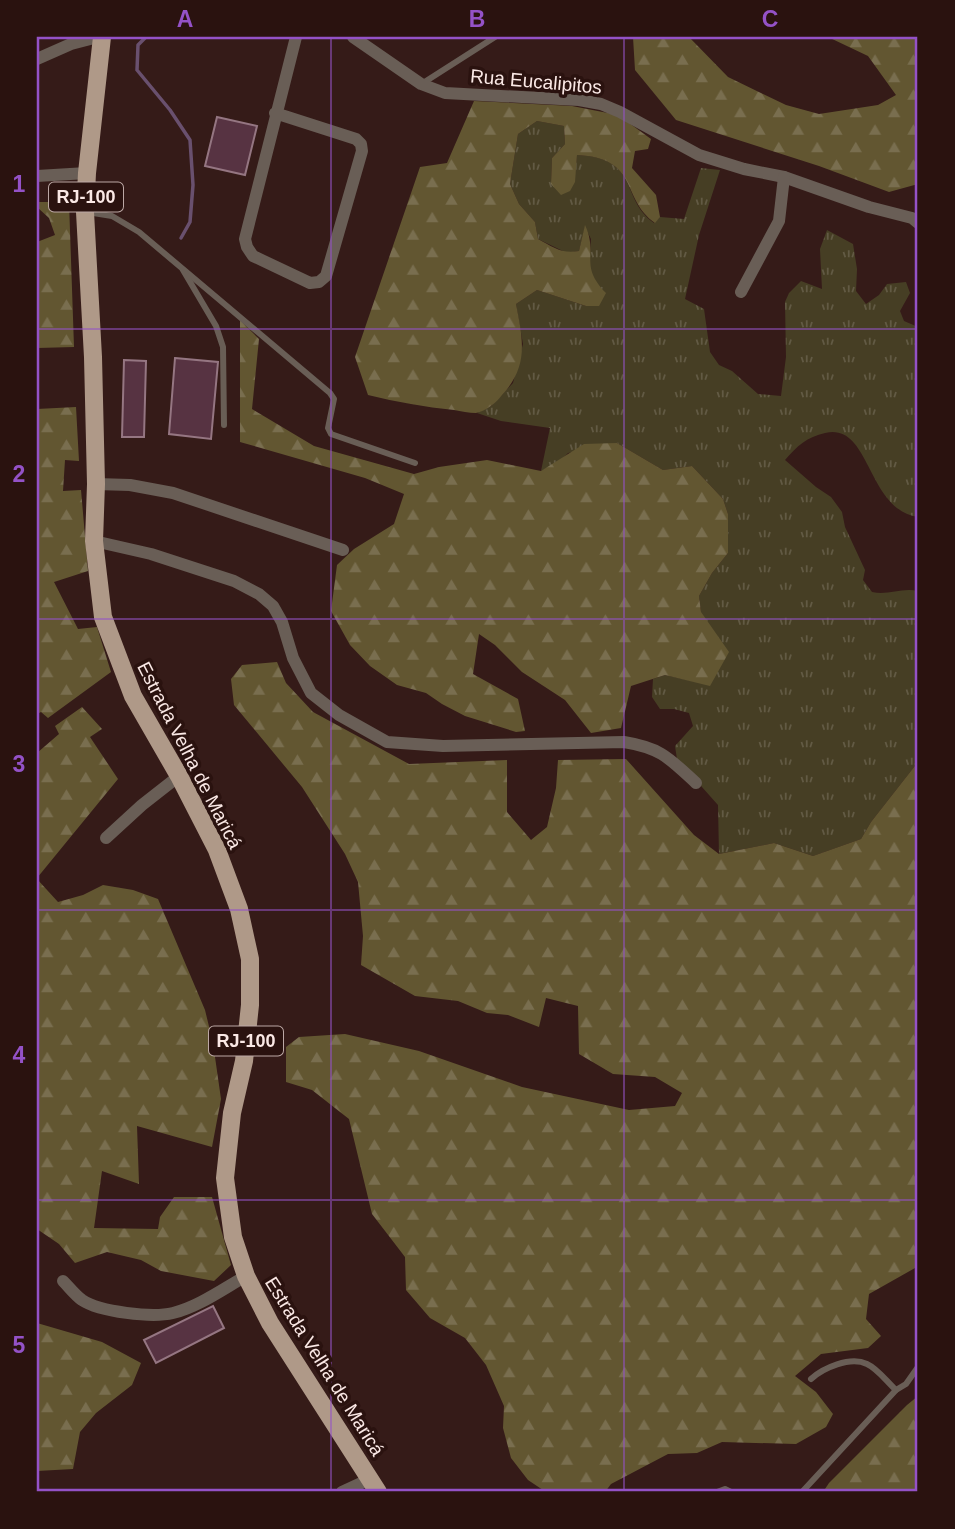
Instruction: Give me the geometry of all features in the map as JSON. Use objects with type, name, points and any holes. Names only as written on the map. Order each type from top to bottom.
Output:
[{"type":"main road","name":"Estrada Velha de Maricá","points":[[100,37],[85,212],[93,357],[96,484],[94,541],[103,617],[133,696],[217,850],[239,909],[250,959],[250,1005],[244,1061],[232,1113],[225,1178],[233,1237],[246,1276],[270,1322],[374,1486]]},
{"type":"street","points":[[38,56],[100,37]]},
{"type":"street","points":[[275,113],[356,139],[361,144],[362,151],[326,276],[319,282],[310,283],[253,256],[245,239],[275,113],[296,37]]},
{"type":"street","name":"Rua Eucalipitos","points":[[353,37],[421,84],[444,93],[579,100],[601,104],[699,155],[744,169],[785,177],[869,207],[912,218],[918,223]]},
{"type":"street","points":[[37,176],[87,173]]},
{"type":"street","points":[[741,292],[779,221],[785,177]]},
{"type":"street","points":[[96,484],[130,485],[173,493],[343,550]]},
{"type":"street","points":[[94,541],[151,554],[234,582],[258,594],[273,606],[282,622],[293,658],[311,693],[339,715],[387,742],[443,746],[624,742],[647,746],[668,757],[696,783]]},
{"type":"street","points":[[106,838],[142,804],[179,776]]},
{"type":"street","points":[[63,1280],[82,1300],[94,1306],[152,1314],[173,1313],[246,1276]]},
{"type":"street","points":[[342,1492],[374,1486]]},
{"type":"lane","points":[[421,84],[495,37]]},
{"type":"lane","points":[[85,212],[112,216],[139,232],[330,393],[334,399],[328,428],[331,434],[415,463]]},
{"type":"lane","points":[[180,265],[216,326],[223,347],[223,425]]},
{"type":"lane","points":[[811,1379],[825,1368],[863,1362],[896,1390]]},
{"type":"lane","points":[[802,1492],[896,1390],[906,1384],[918,1367]]},
{"type":"lane","points":[[717,1492],[725,1489],[730,1492]]},
{"type":"green space","points":[[633,37],[689,37],[728,77],[786,105],[819,114],[878,105],[896,95],[868,56],[828,37],[918,37],[918,184],[889,192],[819,166],[676,120],[635,70]]},
{"type":"green space","points":[[474,101],[572,106],[618,115],[651,139],[648,149],[635,151],[632,168],[656,195],[660,217],[655,223],[644,213],[620,171],[611,163],[597,158],[577,155],[575,182],[570,191],[561,195],[551,184],[552,158],[565,144],[564,126],[537,121],[518,134],[510,184],[519,204],[535,222],[538,239],[548,245],[562,251],[579,251],[585,225],[589,235],[593,274],[606,293],[599,306],[586,306],[537,290],[516,304],[522,341],[517,374],[500,398],[480,412],[422,406],[368,395],[355,357],[420,167],[447,163]]},
{"type":"green space","points":[[537,121],[564,126],[565,144],[552,158],[551,184],[574,182],[577,155],[611,163],[620,171],[643,213],[654,223],[660,217],[684,219],[701,168],[720,170],[699,235],[685,299],[704,309],[710,352],[719,365],[732,371],[758,394],[781,396],[786,357],[785,302],[789,293],[801,281],[822,289],[820,249],[827,230],[853,244],[857,269],[856,291],[866,304],[879,295],[887,284],[906,282],[910,293],[900,311],[904,321],[918,327],[918,517],[901,511],[888,499],[852,440],[840,433],[825,433],[813,437],[798,446],[785,460],[831,497],[842,512],[845,527],[865,570],[863,580],[872,592],[918,591],[918,762],[861,839],[813,856],[774,843],[719,854],[718,805],[677,759],[675,746],[693,726],[689,713],[660,709],[652,697],[653,679],[665,675],[710,685],[699,596],[728,553],[728,514],[723,499],[692,466],[663,470],[617,443],[568,453],[558,463],[541,471],[550,428],[501,421],[477,413],[491,406],[513,383],[523,344],[516,304],[537,290],[586,306],[595,282],[589,268],[591,239],[585,227],[579,251],[567,253],[538,239],[535,222],[519,204],[510,184],[518,134]]},
{"type":"green space","points":[[37,202],[69,202],[74,347],[37,348],[37,242],[55,235],[49,218],[37,207]]},
{"type":"green space","points":[[240,320],[259,339],[252,409],[314,446],[414,474],[439,467],[487,460],[541,471],[584,444],[617,443],[663,470],[692,466],[723,499],[728,514],[728,553],[699,596],[701,612],[729,652],[710,686],[665,675],[631,686],[621,728],[591,733],[565,700],[522,672],[495,645],[479,634],[473,674],[518,699],[525,731],[516,732],[465,716],[426,693],[397,685],[370,666],[350,645],[331,611],[337,565],[354,549],[394,524],[404,494],[365,478],[240,442]]},
{"type":"green space","points":[[76,407],[79,461],[65,460],[63,491],[81,490],[88,571],[54,582],[78,629],[97,627],[111,672],[48,718],[41,712],[37,714],[37,409]]},
{"type":"green space","points":[[277,662],[286,683],[313,712],[409,764],[507,760],[507,812],[531,840],[547,827],[556,788],[558,760],[626,759],[694,835],[719,854],[774,843],[813,856],[861,839],[918,762],[918,1271],[915,1268],[869,1294],[866,1319],[881,1336],[868,1348],[821,1354],[795,1376],[816,1392],[833,1414],[826,1427],[796,1444],[722,1442],[697,1453],[668,1454],[611,1484],[605,1492],[546,1492],[528,1480],[511,1458],[503,1428],[504,1406],[486,1365],[465,1338],[430,1318],[406,1290],[405,1257],[372,1214],[349,1119],[312,1090],[286,1082],[286,1047],[299,1037],[345,1034],[419,1051],[522,1087],[629,1110],[675,1106],[682,1093],[655,1077],[613,1074],[579,1054],[578,1006],[546,998],[539,1027],[508,1015],[487,1013],[458,1001],[415,996],[361,965],[363,936],[358,882],[345,854],[302,787],[234,705],[231,679],[242,665]]},
{"type":"green space","points":[[82,707],[102,729],[90,737],[118,779],[37,878],[37,753],[59,734],[55,726]]},
{"type":"green space","points":[[37,879],[58,902],[83,895],[103,885],[133,890],[158,899],[205,1010],[213,1043],[221,1099],[212,1147],[137,1126],[139,1184],[102,1171],[94,1228],[158,1229],[160,1217],[174,1197],[212,1197],[231,1265],[214,1281],[161,1271],[141,1260],[107,1252],[75,1263],[59,1244],[37,1229]]},
{"type":"green space","points":[[37,1323],[102,1342],[141,1363],[132,1385],[96,1413],[80,1432],[73,1469],[37,1471]]},
{"type":"green space","points":[[918,1396],[918,1492],[823,1492],[829,1483]]},
{"type":"building","points":[[217,117],[257,126],[245,175],[205,166]]},
{"type":"building","points":[[175,358],[218,362],[211,439],[169,434]]},
{"type":"building","points":[[124,360],[146,361],[144,437],[122,437]]},
{"type":"building","points":[[213,1306],[224,1328],[156,1363],[144,1340]]},
{"type":"waterway","points":[[146,37],[138,45],[137,70],[170,110],[190,140],[193,185],[190,222],[181,238]]}]
